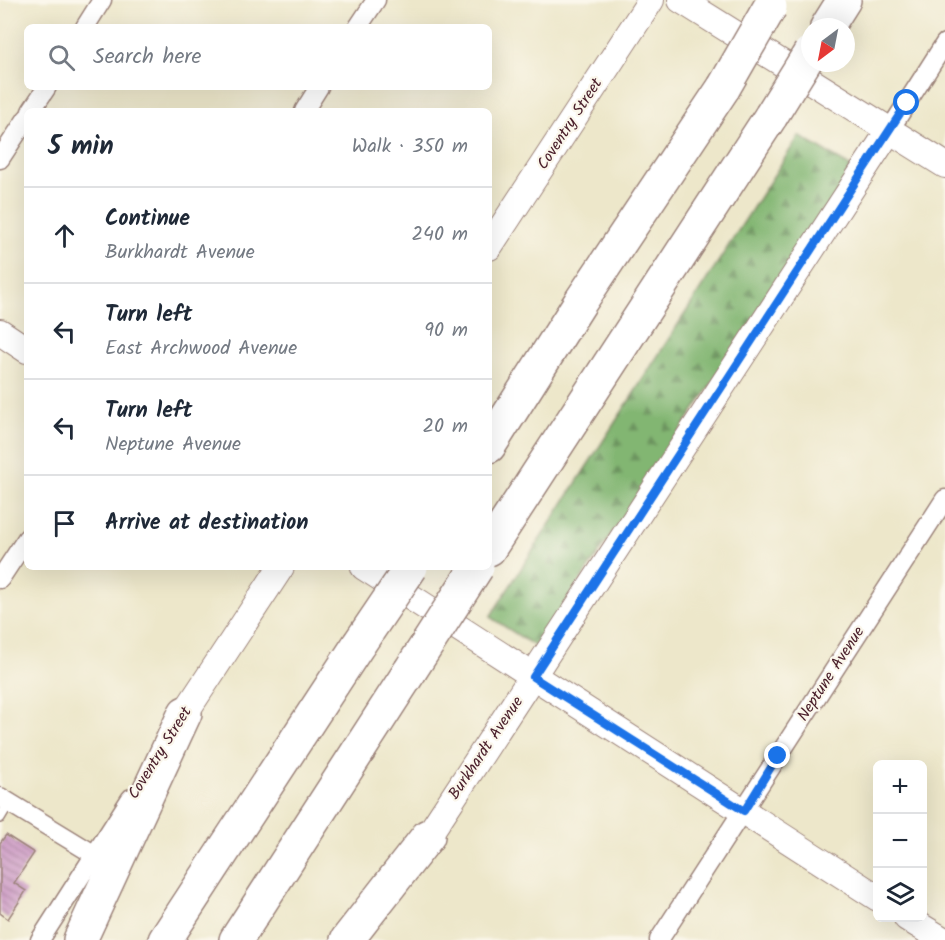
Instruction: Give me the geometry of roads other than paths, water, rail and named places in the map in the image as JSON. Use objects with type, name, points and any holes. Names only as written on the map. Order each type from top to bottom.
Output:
[{"type":"highway","points":[[833,18],[844,0]]},
{"type":"highway","points":[[492,441],[581,301],[724,87],[771,3]]},
{"type":"highway","points":[[492,544],[801,68]]},
{"type":"highway","points":[[165,940],[409,570]]},
{"type":"highway","points":[[236,940],[475,570]]},
{"type":"highway","points":[[80,940],[185,712]]},
{"type":"highway","points":[[347,940],[428,836]]},
{"type":"street","points":[[87,24],[102,0]]},
{"type":"street","points":[[360,24],[376,0]]},
{"type":"street","name":"Coventry Street","points":[[492,243],[651,0]]},
{"type":"street","points":[[681,0],[945,165]]},
{"type":"street","name":"Burkhardt Avenue","points":[[362,940],[945,43]]},
{"type":"street","points":[[34,108],[45,90]]},
{"type":"street","points":[[306,108],[317,90]]},
{"type":"street","points":[[0,159],[24,123]]},
{"type":"street","points":[[0,332],[24,348]]},
{"type":"street","name":"Neptune Avenue","points":[[659,940],[945,499]]},
{"type":"street","points":[[0,579],[24,543]]},
{"type":"street","name":"Coventry Street","points":[[40,940],[185,712],[279,570]]},
{"type":"street","points":[[369,570],[873,895]]},
{"type":"street","points":[[3,806],[95,855]]},
{"type":"street","points":[[914,922],[943,940]]}]
